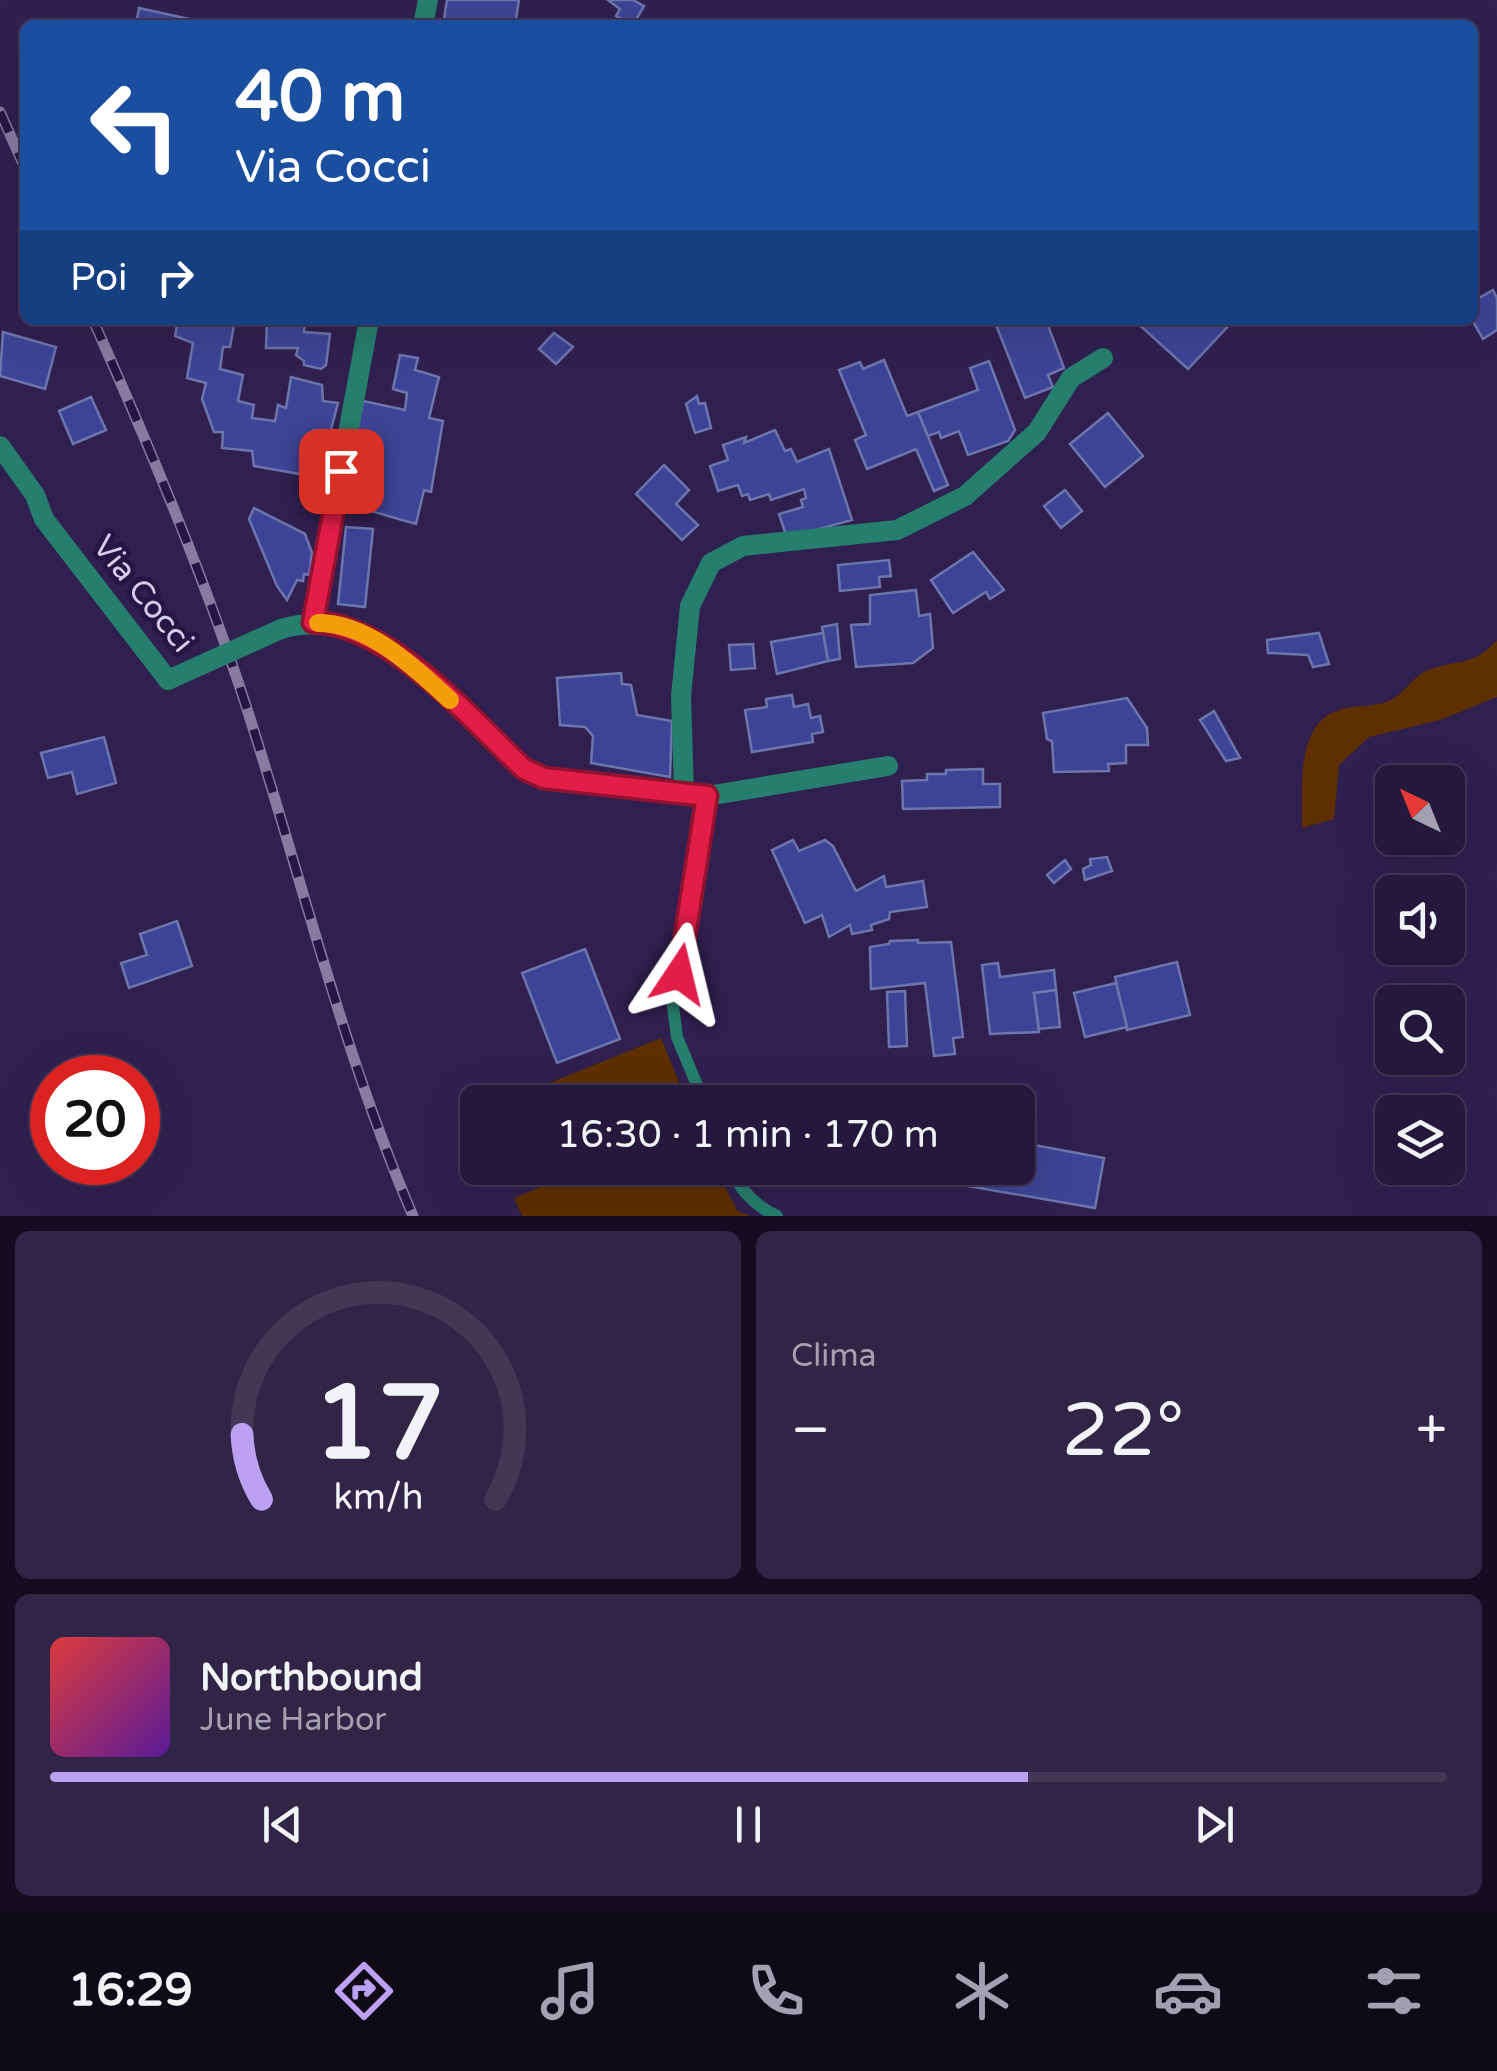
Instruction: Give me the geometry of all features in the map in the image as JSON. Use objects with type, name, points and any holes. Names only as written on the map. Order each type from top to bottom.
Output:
[{"type":"street","points":[[313,622],[368,325]]},
{"type":"street","points":[[684,793],[681,696],[690,606],[711,564],[744,546],[896,530],[964,496],[1037,432],[1071,378],[1103,358]]},
{"type":"street","name":"Via Cocci","points":[[0,446],[35,495],[44,519],[168,680],[281,629],[313,622],[350,628],[388,649],[428,680],[524,769],[544,778],[707,796],[888,766]]},
{"type":"lane","points":[[697,1085],[677,1037],[673,1006],[707,796]]},
{"type":"lane","points":[[738,1185],[763,1210],[777,1216]]},
{"type":"shaded area","points":[[1497,640],[1497,697],[1440,720],[1369,737],[1339,765],[1334,819],[1302,828],[1304,760],[1314,729],[1325,718],[1345,708],[1387,702],[1423,673],[1472,659]]},
{"type":"shaded area","points":[[661,1038],[680,1085],[544,1085]]},
{"type":"shaded area","points":[[546,1185],[723,1185],[738,1211],[750,1216],[522,1216],[514,1198]]},
{"type":"building","points":[[447,0],[519,0],[516,20],[444,20]]},
{"type":"building","points":[[608,0],[633,0],[644,6],[636,20],[616,16],[620,9]]},
{"type":"building","points":[[139,8],[194,20],[137,20]]},
{"type":"building","points":[[1493,290],[1497,298],[1497,330],[1483,339],[1475,325],[1478,325],[1478,299]]},
{"type":"building","points":[[177,325],[234,325],[230,347],[223,347],[220,369],[243,375],[238,401],[254,405],[252,418],[275,421],[278,405],[286,408],[291,377],[322,385],[323,401],[338,403],[330,433],[314,430],[311,476],[254,466],[252,451],[222,448],[223,432],[214,432],[202,399],[206,383],[187,378],[193,343],[175,336]]},
{"type":"building","points":[[267,325],[305,325],[304,332],[330,334],[326,365],[321,369],[304,365],[296,355],[298,348],[266,348]]},
{"type":"building","points":[[996,325],[1048,325],[1064,368],[1048,375],[1053,387],[1025,398]]},
{"type":"building","points":[[1140,325],[1229,325],[1188,369]]},
{"type":"building","points":[[3,332],[56,347],[45,389],[0,376]]},
{"type":"building","points":[[554,333],[573,347],[556,364],[539,349]]},
{"type":"building","points":[[400,355],[418,358],[415,370],[439,377],[429,418],[443,421],[431,492],[424,490],[416,524],[360,508],[366,484],[348,478],[363,401],[405,410],[407,393],[393,389]]},
{"type":"building","points":[[884,360],[907,416],[918,412],[948,485],[934,491],[916,449],[867,469],[855,440],[866,435],[839,370],[860,362],[863,369]]},
{"type":"building","points":[[989,361],[1015,430],[1008,441],[968,455],[959,431],[941,438],[939,432],[928,436],[918,412],[978,390],[970,368]]},
{"type":"building","points":[[697,396],[699,404],[705,403],[711,428],[695,433],[686,404]]},
{"type":"building","points":[[91,397],[106,430],[73,444],[59,411]]},
{"type":"building","points":[[1108,413],[1143,456],[1105,487],[1070,444]]},
{"type":"building","points":[[775,430],[785,451],[791,449],[797,462],[829,449],[852,520],[787,538],[779,514],[803,507],[804,489],[771,500],[769,494],[750,500],[748,494],[742,496],[738,485],[718,491],[710,466],[728,460],[723,445],[746,437],[744,443]]},
{"type":"building","points":[[664,465],[689,490],[676,504],[698,525],[682,540],[636,494]]},
{"type":"building","points":[[1065,490],[1082,511],[1061,528],[1044,506]]},
{"type":"building","points":[[254,508],[305,534],[312,553],[309,575],[304,574],[303,581],[297,580],[287,600],[277,586],[249,519]]},
{"type":"building","points":[[346,527],[373,529],[365,607],[338,604]]},
{"type":"building","points":[[973,552],[1004,590],[990,599],[986,592],[953,613],[931,580]]},
{"type":"building","points":[[889,560],[891,576],[879,577],[880,587],[840,591],[838,565]]},
{"type":"building","points":[[916,590],[919,616],[930,614],[933,648],[913,663],[856,667],[851,625],[870,624],[870,595]]},
{"type":"building","points":[[837,624],[840,659],[828,661],[822,627]]},
{"type":"building","points":[[823,633],[828,661],[777,674],[771,642]]},
{"type":"building","points":[[1319,633],[1329,664],[1313,667],[1308,655],[1268,653],[1267,640]]},
{"type":"building","points":[[753,644],[755,668],[731,670],[729,645]]},
{"type":"building","points":[[621,673],[622,684],[631,685],[637,715],[672,721],[670,777],[591,763],[593,736],[585,727],[560,725],[557,678]]},
{"type":"building","points":[[792,695],[794,707],[808,704],[811,718],[820,716],[823,732],[812,734],[813,742],[752,752],[745,710],[767,707],[766,699]]},
{"type":"building","points":[[1127,698],[1147,728],[1148,745],[1126,745],[1126,763],[1108,764],[1109,771],[1054,772],[1052,741],[1047,739],[1043,713]]},
{"type":"building","points":[[1214,711],[1240,758],[1226,761],[1200,720]]},
{"type":"building","points":[[104,737],[116,783],[77,794],[72,772],[48,778],[41,753]]},
{"type":"building","points":[[983,769],[983,784],[1000,784],[1000,807],[903,809],[902,781],[927,780],[927,774],[946,774],[946,770]]},
{"type":"building","points":[[793,840],[799,851],[825,840],[833,846],[856,891],[884,876],[886,887],[923,881],[927,907],[890,912],[889,919],[871,925],[872,930],[852,934],[850,925],[829,937],[822,915],[805,923],[772,850]]},
{"type":"building","points":[[1107,857],[1112,871],[1085,880],[1083,869],[1091,865],[1090,859]]},
{"type":"building","points":[[1065,860],[1071,869],[1054,883],[1047,875]]},
{"type":"building","points":[[177,921],[192,966],[129,988],[121,963],[147,955],[140,934]]},
{"type":"building","points":[[890,941],[951,942],[963,1037],[953,1038],[955,1054],[934,1056],[925,983],[871,989],[870,947]]},
{"type":"building","points":[[585,949],[620,1039],[557,1063],[522,973]]},
{"type":"building","points":[[1177,962],[1190,1015],[1127,1030],[1115,977]]},
{"type":"building","points":[[998,963],[1000,977],[1054,970],[1056,990],[1034,993],[1039,1032],[990,1034],[982,965]]},
{"type":"building","points":[[1116,983],[1127,1027],[1085,1037],[1074,993]]},
{"type":"building","points":[[1056,990],[1060,1027],[1039,1029],[1034,993]]},
{"type":"building","points":[[905,991],[907,1046],[889,1047],[887,992]]},
{"type":"building","points":[[1035,1145],[1104,1158],[1095,1208],[962,1185],[1035,1185]]},
{"type":"railway","points":[[0,112],[20,157]]},
{"type":"railway","points":[[95,325],[159,472],[219,626],[367,1097],[413,1216]]},
{"type":"slow traffic","points":[[318,623],[350,628],[388,649],[450,700]]},
{"type":"route","points":[[341,471],[313,622],[350,628],[388,649],[428,680],[524,769],[544,778],[707,796],[679,974]]}]
